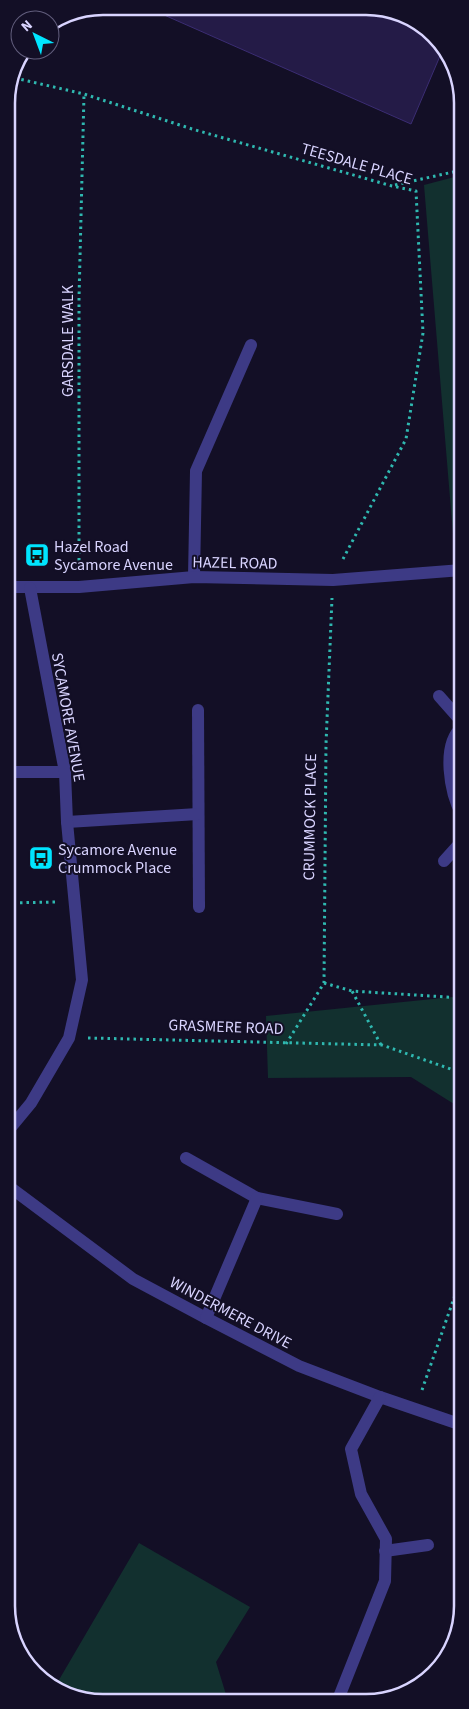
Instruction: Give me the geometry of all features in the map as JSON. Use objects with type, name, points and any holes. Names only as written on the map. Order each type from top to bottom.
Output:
[{"type":"street","points":[[194,577],[196,471],[251,345]]},
{"type":"street","name":"HAZEL ROAD","points":[[15,587],[79,588],[194,577],[332,580],[454,571]]},
{"type":"street","name":"SYCAMORE AVENUE","points":[[15,1122],[31,1103],[69,1038],[82,980],[67,822],[65,772],[30,588]]},
{"type":"street","points":[[439,696],[454,713]]},
{"type":"street","points":[[198,710],[199,907]]},
{"type":"street","points":[[454,739],[451,746],[450,777],[454,794]]},
{"type":"street","points":[[15,772],[65,772]]},
{"type":"street","points":[[67,822],[198,814]]},
{"type":"street","points":[[444,861],[454,850]]},
{"type":"street","points":[[186,1158],[257,1198],[337,1214]]},
{"type":"street","name":"WINDERMERE DRIVE","points":[[15,1191],[133,1279],[206,1318],[298,1366],[380,1397],[454,1421]]},
{"type":"street","points":[[206,1318],[257,1198]]},
{"type":"street","points":[[340,1694],[385,1581],[386,1539],[361,1494],[351,1449],[380,1397]]},
{"type":"street","points":[[385,1551],[428,1545]]},
{"type":"path","name":"TEESDALE PLACE","points":[[18,79],[84,94],[192,130],[416,191],[423,333],[406,440],[332,580]]},
{"type":"path","name":"GARSDALE WALK","points":[[79,588],[79,298],[84,94]]},
{"type":"path","points":[[392,186],[454,172]]},
{"type":"path","name":"CRUMMOCK PLACE","points":[[324,983],[326,744],[332,580]]},
{"type":"path","points":[[15,903],[76,901]]},
{"type":"path","points":[[286,1044],[324,983],[352,991],[454,997]]},
{"type":"path","points":[[352,991],[382,1045]]},
{"type":"path","name":"GRASMERE ROAD","points":[[69,1038],[382,1045],[454,1070]]},
{"type":"path","points":[[415,1409],[454,1298]]},
{"type":"green space","points":[[454,177],[454,546],[424,185]]},
{"type":"green space","points":[[454,997],[454,1104],[411,1077],[268,1078],[266,1016]]},
{"type":"green space","points":[[139,1543],[250,1607],[216,1662],[226,1694],[97,1694],[75,1689],[58,1681]]},
{"type":"building","points":[[164,15],[366,15],[383,17],[405,24],[420,33],[440,56],[411,124]]},
{"type":"place","name":"Hazel Road Sycamore Avenue","points":[[37,555]]},
{"type":"place","name":"Sycamore Avenue Crummock Place","points":[[41,858]]}]
